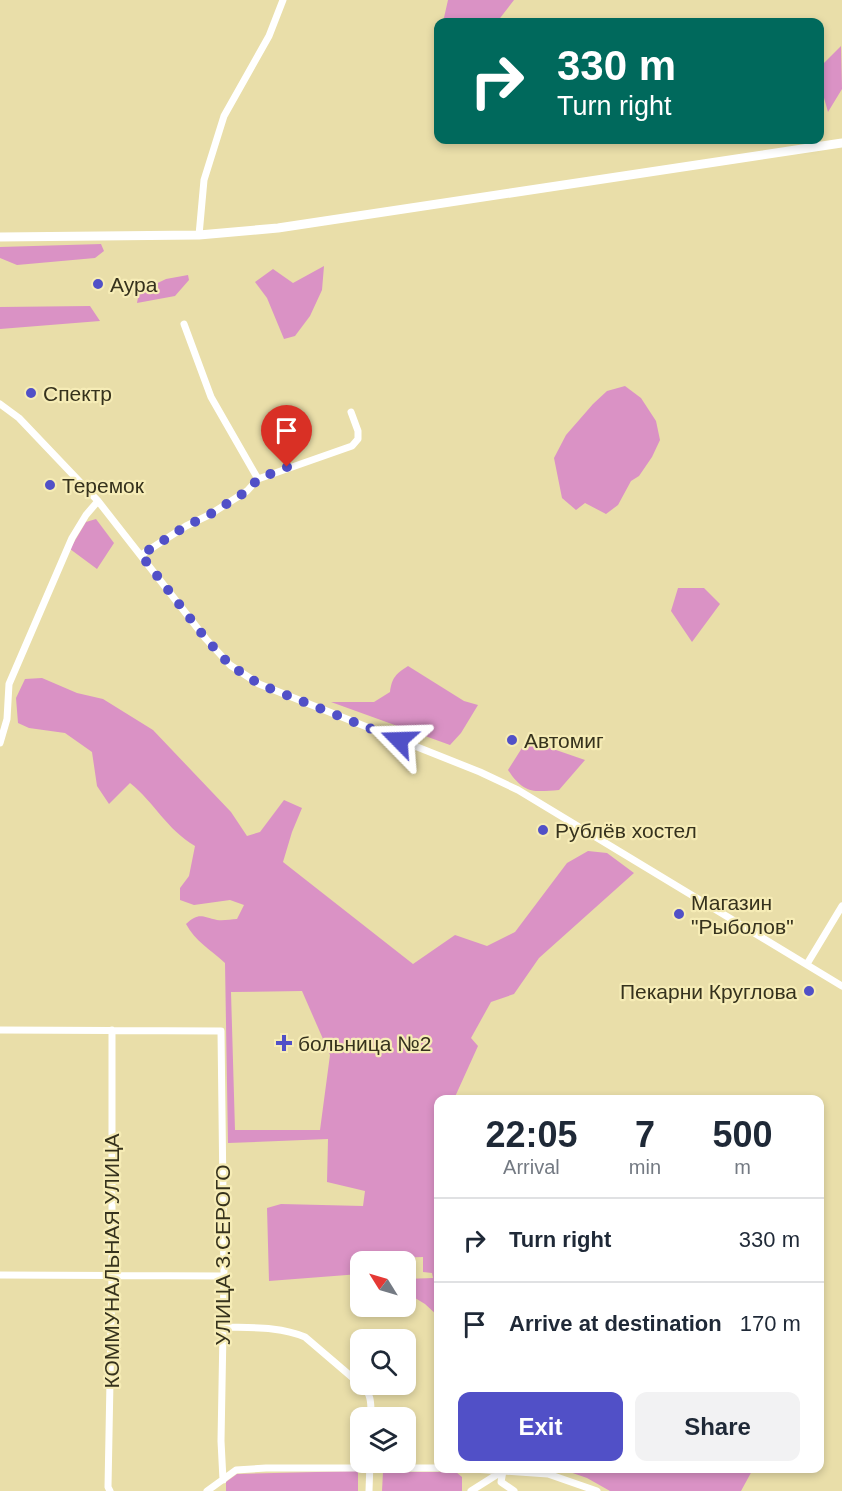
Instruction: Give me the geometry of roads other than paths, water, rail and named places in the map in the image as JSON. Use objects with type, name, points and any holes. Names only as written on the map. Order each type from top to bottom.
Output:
[{"type":"main road","points":[[0,237],[199,235],[340,220],[842,143]]},
{"type":"street","points":[[199,235],[204,180],[224,116],[269,36],[284,0]]},
{"type":"street","points":[[184,324],[211,397],[258,479]]},
{"type":"street","points":[[0,404],[18,418],[98,501],[206,639],[230,665],[259,684],[480,772],[518,790],[842,986]]},
{"type":"street","points":[[141,555],[247,491],[258,479],[352,446],[358,439],[358,431],[351,412]]},
{"type":"street","points":[[0,743],[7,719],[9,684],[72,538],[98,501]]},
{"type":"street","points":[[807,964],[842,906]]},
{"type":"street","points":[[0,1030],[112,1030]]},
{"type":"street","name":"УЛИЦА З.СЕРОГО","points":[[112,1030],[221,1030],[224,1276],[221,1441],[223,1480]]},
{"type":"street","name":"КОММУНАЛЬНАЯ УЛИЦА","points":[[110,1491],[108,1487],[112,1275],[112,1030]]},
{"type":"street","points":[[0,1275],[224,1276]]},
{"type":"street","points":[[222,1326],[294,1332],[305,1337],[350,1375]]},
{"type":"street","points":[[207,1491],[236,1470],[350,1466]]},
{"type":"street","points":[[416,1467],[434,1468]]},
{"type":"street","points":[[369,1491],[370,1473]]},
{"type":"street","points":[[471,1491],[499,1473]]},
{"type":"street","points":[[503,1473],[501,1482],[514,1491]]},
{"type":"street","points":[[533,1473],[548,1474],[597,1491]]},
{"type":"place","name":"Аура","points":[[98,284]]},
{"type":"place","name":"Спектр","points":[[31,393]]},
{"type":"place","name":"Теремок","points":[[50,485]]},
{"type":"place","name":"Автомиг","points":[[512,740]]},
{"type":"place","name":"Рублёв хостел","points":[[543,830]]},
{"type":"place","name":"Магазин \"Рыболов\"","points":[[679,914]]},
{"type":"place","name":"Пекарни Круглова","points":[[809,991]]},
{"type":"place","name":"больница №2","points":[[284,1043]]}]
